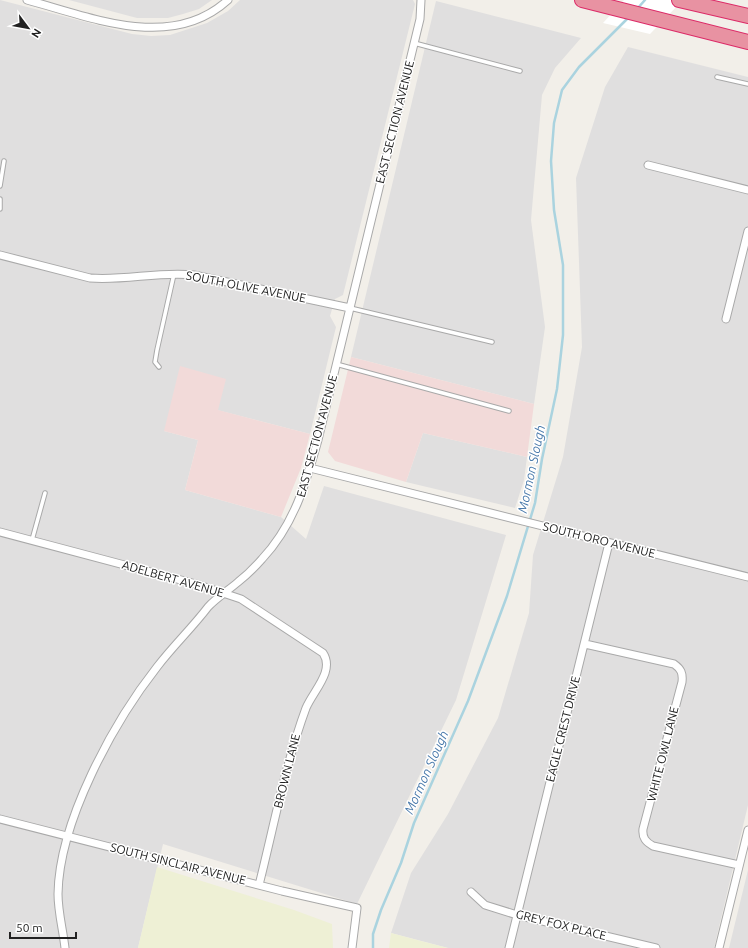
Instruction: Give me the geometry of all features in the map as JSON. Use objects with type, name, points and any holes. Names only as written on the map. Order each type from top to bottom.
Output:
[{"type":"highway","points":[[582,0],[748,42]]},
{"type":"highway","points":[[685,1],[748,16]]},
{"type":"street","points":[[27,0],[134,27],[153,28],[176,26],[199,19],[212,13],[228,0]]},
{"type":"street","name":"EAST SECTION AVENUE","points":[[65,948],[59,913],[58,893],[69,836],[85,790],[110,739],[131,702],[157,666],[209,607],[244,576],[276,542],[290,521],[303,493],[350,308],[420,19],[421,0]]},
{"type":"street","points":[[648,165],[748,190]]},
{"type":"street","points":[[726,319],[748,231]]},
{"type":"street","name":"SOUTH OLIVE AVENUE","points":[[0,255],[90,278],[117,280],[174,273],[194,275],[350,308]]},
{"type":"street","name":"SOUTH ORO AVENUE","points":[[310,468],[748,577]]},
{"type":"street","name":"ADELBERT AVENUE","points":[[0,532],[190,582],[241,599],[321,651],[328,663]]},
{"type":"street","name":"EAGLE CREST DRIVE","points":[[509,948],[609,542]]},
{"type":"street","name":"WHITE OWL LANE","points":[[585,644],[674,664],[679,668],[683,674],[682,682],[643,830],[643,837],[653,846],[739,866]]},
{"type":"street","name":"BROWN LANE","points":[[260,885],[297,731],[307,705],[326,671],[328,663]]},
{"type":"street","name":"SOUTH SINCLAIR AVENUE","points":[[0,819],[357,908],[352,948]]},
{"type":"street","points":[[719,948],[748,830]]},
{"type":"street","name":"GREY FOX PLACE","points":[[471,892],[485,905],[517,915],[656,948]]},
{"type":"lane","points":[[414,43],[520,71]]},
{"type":"lane","points":[[717,76],[748,84]]},
{"type":"lane","points":[[0,186],[4,162]]},
{"type":"lane","points":[[0,199],[0,209]]},
{"type":"lane","points":[[159,367],[155,362],[174,273]]},
{"type":"lane","points":[[350,308],[492,342]]},
{"type":"lane","points":[[336,364],[509,412]]},
{"type":"lane","points":[[32,540],[45,493]]},
{"type":"shaded area","points":[[0,0],[132,34],[151,36],[170,35],[207,23],[228,11],[240,0],[413,0],[415,4],[343,295],[335,299],[330,316],[336,327],[310,434],[217,410],[164,431],[198,440],[185,490],[281,517],[306,539],[324,486],[506,535],[456,700],[357,904],[163,844],[138,948],[0,948]]},
{"type":"shaded area","points":[[69,0],[212,0],[199,9],[168,18],[137,18]]},
{"type":"shaded area","points":[[436,1],[581,38],[555,68],[542,95],[531,220],[545,327],[534,404],[351,357]]},
{"type":"shaded area","points":[[628,47],[748,77],[748,805],[714,948],[448,948],[391,933],[411,873],[448,814],[498,718],[529,613],[533,555],[563,457],[582,347],[576,178],[605,87]]},
{"type":"shaded area","points":[[351,357],[534,404],[527,457],[423,433],[406,482],[335,461],[328,452]]},
{"type":"shaded area","points":[[180,366],[226,379],[218,410],[310,434],[301,468],[281,517],[185,490],[198,440],[164,431]]},
{"type":"shaded area","points":[[423,433],[527,457],[524,480],[515,508],[406,482]]},
{"type":"shaded area","points":[[748,870],[748,948],[729,948]]},
{"type":"green space","points":[[157,867],[294,910],[332,924],[333,948],[138,948]]},
{"type":"green space","points":[[391,933],[417,940],[448,948],[389,948]]},
{"type":"pier","points":[[624,0],[683,0],[650,34],[603,23]]},
{"type":"waterway","name":"Mormon Slough","points":[[637,9],[645,0]]},
{"type":"waterway","name":"Mormon Slough","points":[[373,948],[373,934],[381,910],[401,863],[414,823],[468,701],[507,596],[535,503],[542,459],[557,389],[563,335],[563,265],[554,210],[551,161],[554,123],[562,90],[579,67],[629,17]]}]
